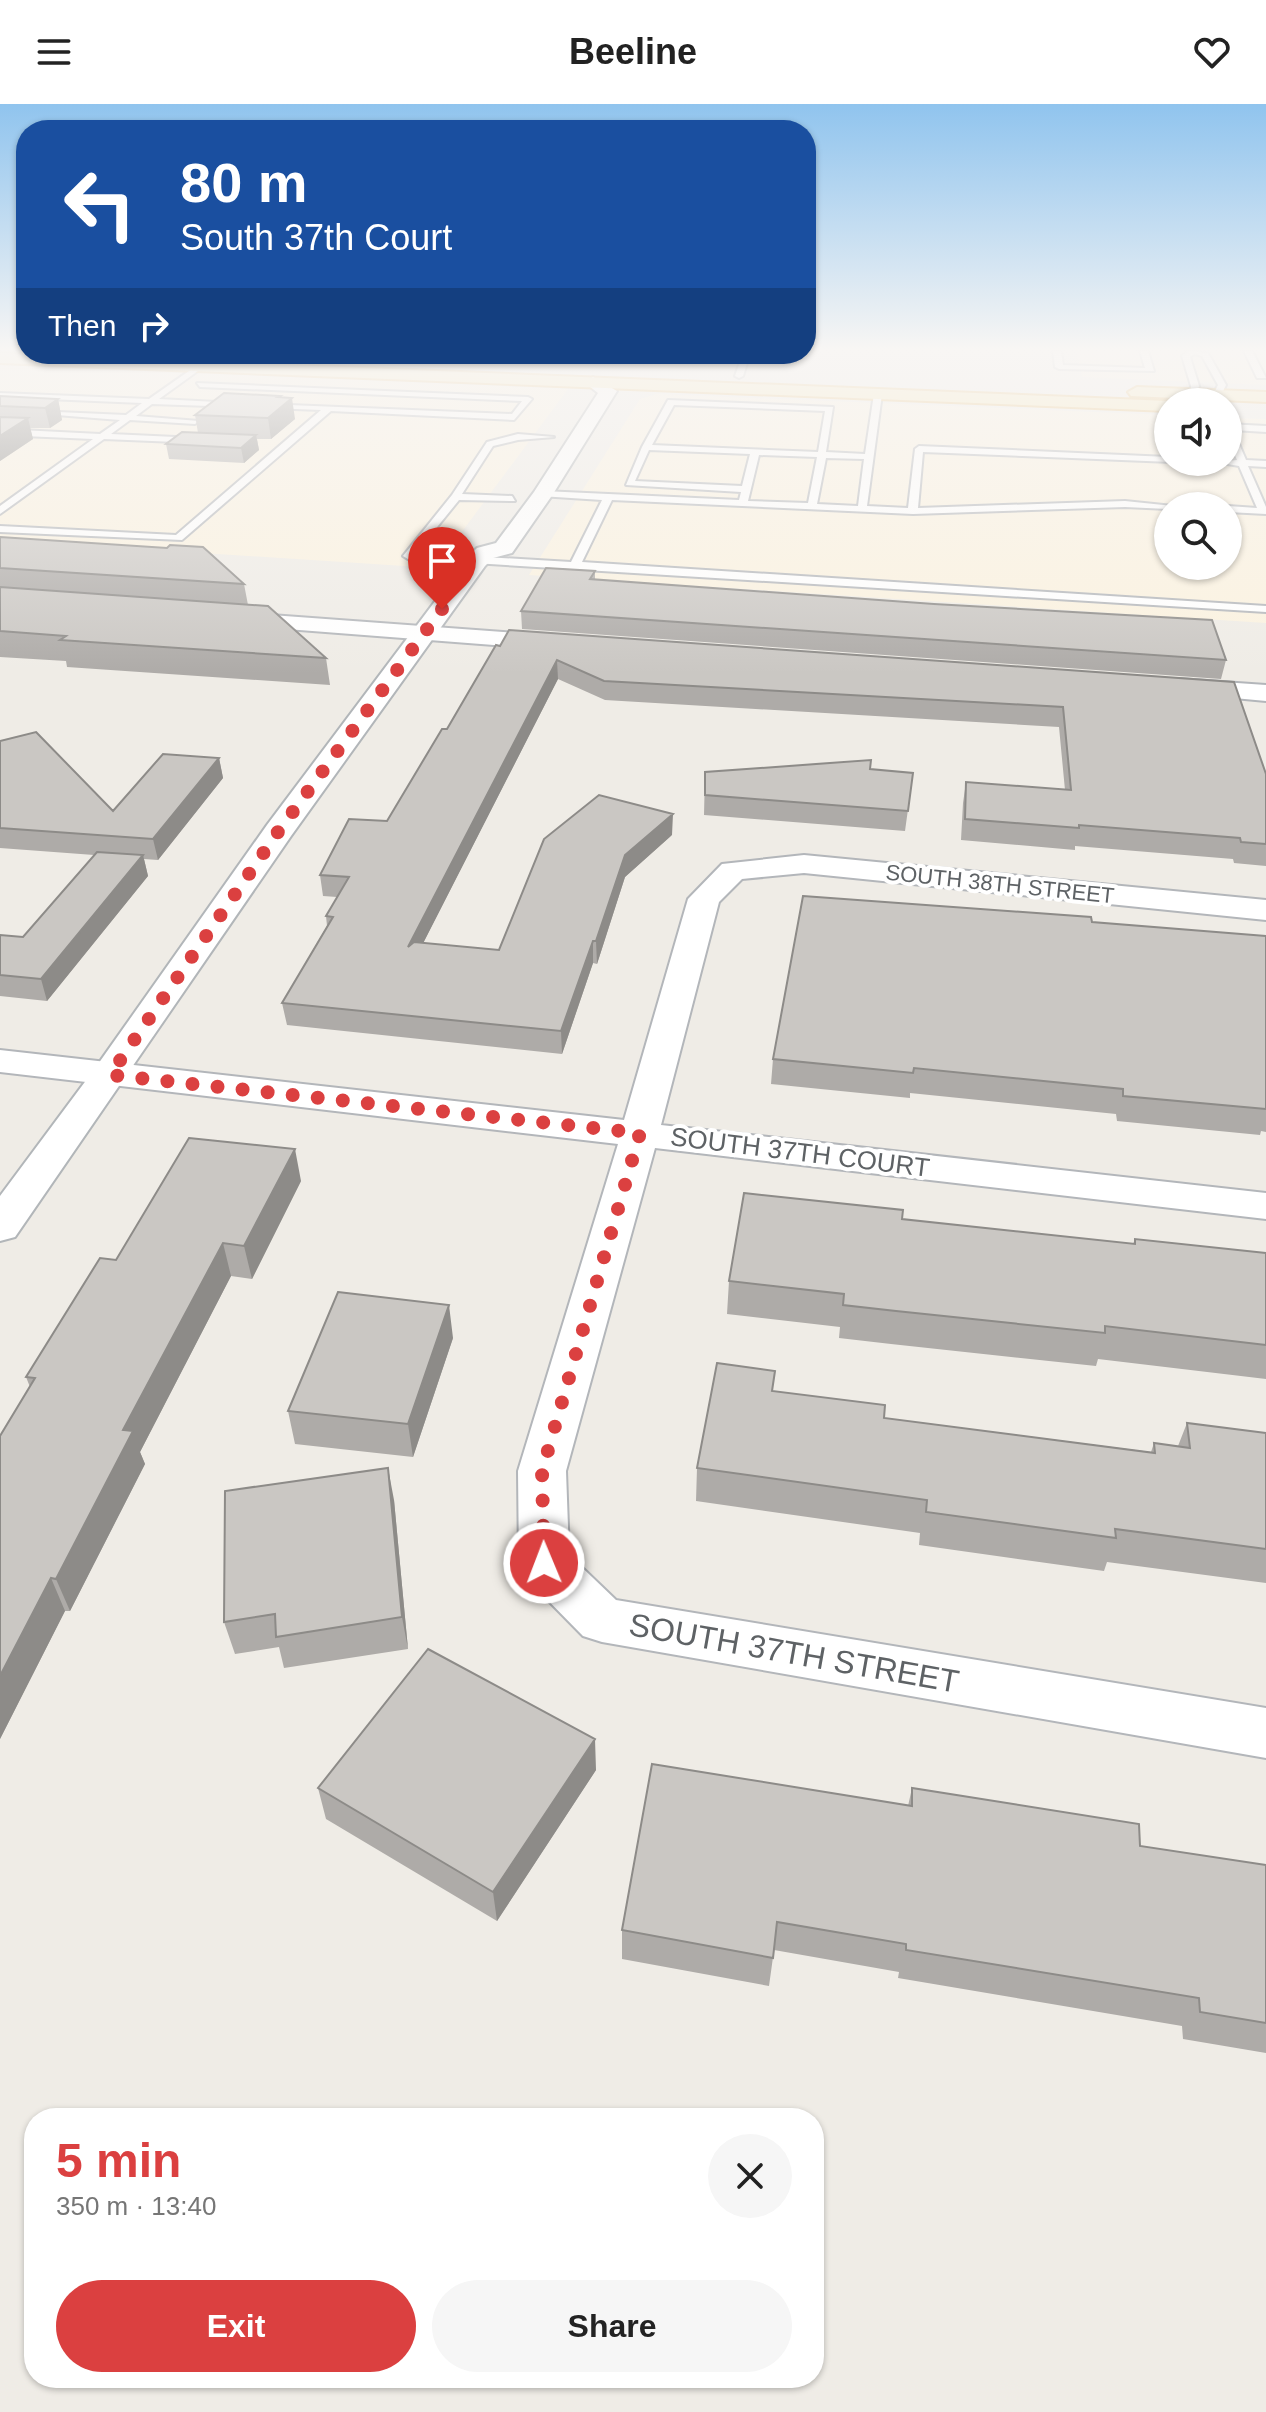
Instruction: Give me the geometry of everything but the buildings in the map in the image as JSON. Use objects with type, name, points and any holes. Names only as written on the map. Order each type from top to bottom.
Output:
[{"type":"street","points":[[485,543],[504,548],[565,459]]},
{"type":"street","points":[[0,1227],[110,1075],[278,832],[424,633],[518,490]]},
{"type":"street","points":[[200,617],[588,645]]},
{"type":"street","points":[[1156,685],[1266,693]]},
{"type":"street","name":"SOUTH 38TH STREET","points":[[733,871],[804,864],[1266,910]]},
{"type":"street","name":"SOUTH 37TH STREET","points":[[733,871],[704,899],[542,1471],[544,1563],[602,1620],[1266,1733]]},
{"type":"street","name":"SOUTH 37TH COURT","points":[[0,1061],[1266,1206]]},
{"type":"lane","points":[[0,511],[72,459]]},
{"type":"lane","points":[[0,529],[178,538],[270,459]]},
{"type":"lane","points":[[481,459],[456,497],[408,556],[485,543],[575,565],[1266,609]]},
{"type":"lane","points":[[640,459],[629,483],[746,489]]},
{"type":"lane","points":[[743,504],[753,459]]},
{"type":"lane","points":[[812,507],[821,459]]},
{"type":"lane","points":[[862,509],[869,459]]},
{"type":"lane","points":[[913,511],[918,459]]},
{"type":"lane","points":[[1242,510],[1265,511],[1242,463],[1266,464]]},
{"type":"lane","points":[[456,497],[518,490]]},
{"type":"lane","points":[[543,494],[913,511],[1154,505]]},
{"type":"lane","points":[[575,565],[608,498]]},
{"type":"lane","points":[[0,501],[13,501]]},
{"type":"shaded area","points":[[0,459],[516,459],[435,568],[0,540]]},
{"type":"shaded area","points":[[602,459],[1154,459],[1154,476],[1242,476],[1242,459],[1266,459],[1266,623],[529,575]]},
{"type":"route","points":[[442,609],[278,832],[110,1075],[640,1133],[542,1471],[544,1563]]}]
